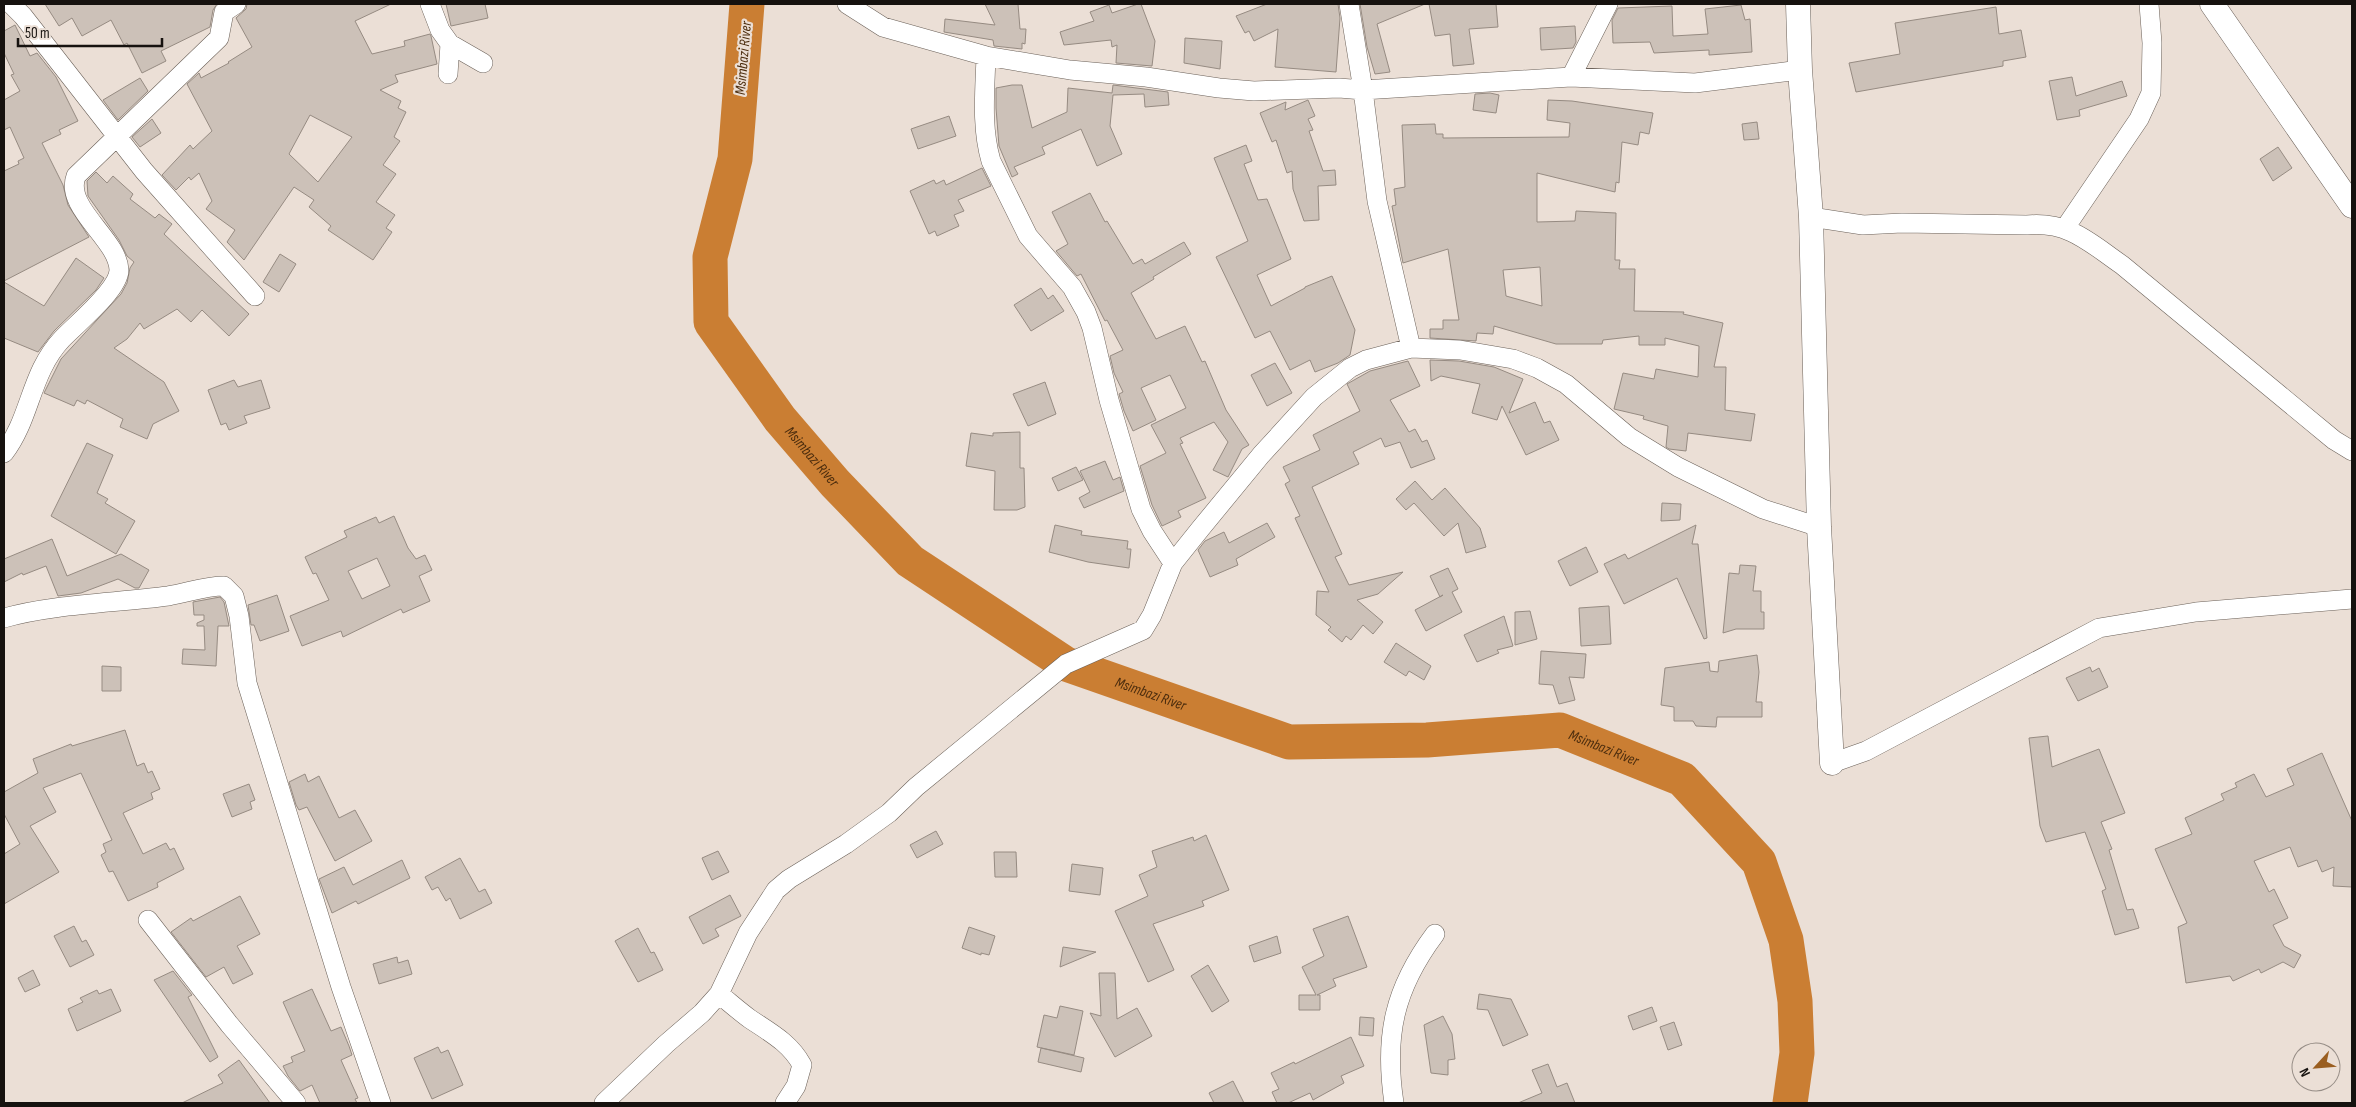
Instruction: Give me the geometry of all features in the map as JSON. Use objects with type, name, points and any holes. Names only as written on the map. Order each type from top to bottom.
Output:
[{"type":"street","points":[[11,4],[23,16],[116,137],[254,296]]},
{"type":"street","points":[[4,453],[16,438],[45,361],[62,339],[92,310],[119,275],[119,267],[111,248],[85,212],[75,194],[73,184],[76,176],[219,38],[224,12],[236,4]]},
{"type":"street","points":[[430,4],[440,30],[450,44],[483,62]]},
{"type":"street","points":[[847,4],[883,27],[986,56],[1070,70],[1146,77],[1219,88],[1254,91],[1339,88],[1363,90],[1571,77],[1695,83],[1800,70]]},
{"type":"street","points":[[1348,4],[1363,90],[1377,201],[1412,348]]},
{"type":"street","points":[[1571,77],[1608,4]]},
{"type":"street","points":[[1798,4],[1800,70],[1811,217],[1818,527],[1832,763],[1873,748],[2099,628],[2196,612],[2352,599]]},
{"type":"street","points":[[2065,228],[2139,119],[2151,93],[2152,42],[2148,4]]},
{"type":"street","points":[[2212,4],[2352,206]]},
{"type":"street","points":[[448,74],[450,44]]},
{"type":"street","points":[[986,56],[985,114],[987,149],[991,161],[1028,236],[1072,287],[1086,312],[1092,328],[1109,400],[1141,509],[1149,526],[1173,563]]},
{"type":"street","points":[[1811,217],[1863,225],[1902,223],[2019,225],[2046,223],[2065,228],[2087,240],[2122,265],[2319,428],[2352,451]]},
{"type":"street","points":[[604,1103],[666,1044],[702,1014],[719,994],[748,933],[776,890],[788,879],[846,844],[889,814],[916,787],[1066,664],[1143,630],[1152,615],[1173,563],[1261,455],[1314,397],[1358,364],[1385,354],[1412,348],[1460,350],[1513,359],[1537,368],[1566,384],[1629,437],[1678,467],[1763,509],[1818,527]]},
{"type":"street","points":[[4,618],[73,606],[169,595],[212,586],[224,586],[234,596],[239,616],[247,683],[342,988],[381,1103]]},
{"type":"street","points":[[148,920],[229,1024],[296,1103]]},
{"type":"street","points":[[1394,1103],[1389,1044],[1395,1012],[1420,955],[1435,934]]},
{"type":"street","points":[[719,994],[749,1018],[773,1033],[796,1054],[802,1066],[796,1086],[785,1103]]},
{"type":"building","points":[[45,4],[217,4],[213,10],[210,27],[161,51],[166,61],[142,73],[127,43],[124,45],[111,20],[82,36],[72,18],[59,26]]},
{"type":"building","points":[[247,4],[391,4],[355,21],[372,54],[405,46],[404,41],[430,34],[437,64],[395,75],[398,82],[380,90],[401,101],[398,108],[406,112],[394,137],[400,141],[383,165],[396,174],[376,202],[395,215],[386,228],[392,232],[373,260],[328,230],[331,226],[309,207],[314,200],[294,187],[244,260],[227,242],[235,230],[206,209],[212,201],[199,173],[191,180],[189,177],[176,190],[162,175],[190,145],[193,149],[212,131],[187,84],[199,73],[201,78],[229,63],[252,47],[236,18],[246,9]],"holes":[[[310,115],[352,137],[318,182],[289,154]]]},
{"type":"building","points":[[446,4],[485,4],[488,18],[451,26]]},
{"type":"building","points":[[985,4],[1018,4],[1020,29],[1026,29],[1025,44],[1022,43],[1022,49],[994,46],[993,40],[944,32],[945,19],[995,25]]},
{"type":"building","points":[[1141,4],[1155,41],[1152,66],[1116,63],[1117,45],[1112,47],[1111,40],[1064,45],[1060,32],[1094,21],[1090,12],[1109,5],[1112,13]]},
{"type":"building","points":[[1267,4],[1338,4],[1340,18],[1336,72],[1275,67],[1278,29],[1254,41],[1249,31],[1245,33],[1236,16]]},
{"type":"building","points":[[1360,4],[1425,4],[1377,24],[1390,72],[1375,74],[1367,47]]},
{"type":"building","points":[[1429,4],[1496,4],[1498,27],[1469,29],[1474,64],[1453,66],[1450,34],[1435,36]]},
{"type":"building","points":[[1741,5],[1745,20],[1750,19],[1752,52],[1709,55],[1709,50],[1654,53],[1650,42],[1613,43],[1612,20],[1618,8],[1672,6],[1673,36],[1708,34],[1705,9]]},
{"type":"building","points":[[1996,7],[1999,34],[2021,30],[2026,57],[2003,61],[2003,66],[1856,92],[1849,63],[1900,54],[1895,23]]},
{"type":"building","points":[[15,25],[30,56],[37,53],[56,77],[78,121],[59,130],[61,134],[42,143],[63,185],[68,205],[89,237],[4,281],[4,171],[19,164],[18,161],[24,158],[10,127],[4,130],[4,100],[20,91],[11,75],[14,74],[4,53],[4,31]]},
{"type":"building","points":[[1575,26],[1576,42],[1573,48],[1541,50],[1540,28]]},
{"type":"building","points":[[1185,38],[1222,41],[1220,69],[1184,63]]},
{"type":"building","points":[[2072,77],[2076,96],[2122,81],[2127,96],[2079,110],[2080,116],[2057,120],[2049,81]]},
{"type":"building","points":[[140,78],[148,91],[118,120],[103,100]]},
{"type":"building","points":[[1022,85],[1032,128],[1067,112],[1068,88],[1112,93],[1113,85],[1168,92],[1169,105],[1145,107],[1144,94],[1113,95],[1110,126],[1122,154],[1097,166],[1081,129],[1042,147],[1045,154],[1014,167],[1018,174],[1012,177],[999,146],[996,88]]},
{"type":"building","points":[[1490,93],[1499,95],[1496,113],[1473,110],[1475,94]]},
{"type":"building","points":[[1308,100],[1315,116],[1308,119],[1313,130],[1309,131],[1323,171],[1335,170],[1336,185],[1318,186],[1319,220],[1304,221],[1293,189],[1292,171],[1287,173],[1276,140],[1272,142],[1260,113],[1286,102],[1285,110]]},
{"type":"building","points":[[1548,100],[1572,101],[1653,113],[1649,134],[1640,132],[1638,145],[1622,142],[1619,183],[1616,182],[1615,192],[1537,173],[1537,222],[1575,221],[1576,211],[1616,213],[1615,260],[1620,260],[1619,269],[1635,269],[1634,311],[1684,312],[1683,314],[1723,323],[1714,367],[1726,367],[1725,410],[1755,414],[1751,441],[1688,433],[1686,451],[1669,449],[1666,447],[1668,426],[1643,419],[1644,416],[1614,409],[1623,373],[1654,379],[1656,369],[1698,377],[1699,346],[1665,338],[1665,345],[1639,345],[1639,336],[1603,340],[1602,344],[1556,344],[1494,326],[1493,334],[1477,333],[1476,341],[1430,338],[1430,329],[1443,329],[1443,320],[1459,320],[1448,249],[1403,263],[1392,206],[1396,205],[1394,189],[1405,187],[1402,125],[1435,124],[1436,134],[1443,134],[1443,138],[1569,137],[1570,123],[1547,120]],"holes":[[[1540,267],[1542,306],[1506,296],[1503,270]]]},
{"type":"building","points":[[949,116],[956,136],[918,149],[911,129]]},
{"type":"building","points":[[152,119],[161,133],[140,147],[132,137]]},
{"type":"building","points":[[1757,122],[1759,139],[1744,140],[1742,124]]},
{"type":"building","points":[[1246,145],[1252,161],[1244,164],[1258,200],[1267,199],[1291,259],[1257,275],[1271,306],[1305,287],[1332,276],[1355,330],[1350,355],[1338,363],[1315,372],[1310,360],[1290,370],[1270,331],[1255,338],[1216,257],[1248,241],[1214,158]]},
{"type":"building","points":[[2278,147],[2292,168],[2273,181],[2260,159]]},
{"type":"building","points":[[982,168],[991,186],[958,200],[964,211],[954,215],[959,226],[937,236],[935,231],[929,234],[910,191],[934,180],[936,184],[944,180],[946,185]]},
{"type":"building","points":[[96,172],[107,183],[113,176],[133,194],[130,199],[155,218],[159,214],[172,224],[164,234],[249,314],[229,336],[202,310],[191,322],[177,309],[144,329],[140,323],[127,339],[114,348],[164,382],[179,411],[153,424],[147,439],[120,427],[123,419],[87,400],[85,404],[77,400],[74,406],[44,393],[61,359],[121,294],[134,262],[127,256],[119,240],[88,196],[87,181]]},
{"type":"building","points":[[1090,193],[1105,222],[1107,221],[1133,264],[1142,259],[1145,264],[1184,242],[1191,254],[1131,293],[1156,339],[1185,326],[1202,362],[1205,361],[1226,410],[1249,445],[1242,449],[1228,477],[1213,470],[1228,442],[1214,422],[1180,438],[1183,443],[1180,444],[1206,498],[1178,511],[1181,517],[1162,526],[1152,505],[1140,466],[1166,453],[1151,425],[1186,408],[1170,375],[1141,388],[1156,420],[1133,431],[1124,411],[1119,394],[1123,392],[1114,373],[1110,356],[1123,350],[1107,320],[1105,321],[1081,274],[1077,276],[1056,251],[1068,244],[1052,212]]},
{"type":"building","points":[[280,254],[296,264],[279,292],[263,282]]},
{"type":"building","points":[[76,258],[104,278],[96,290],[54,331],[38,352],[4,338],[4,282],[44,306]]},
{"type":"building","points":[[1041,288],[1048,299],[1053,295],[1064,311],[1031,331],[1014,305]]},
{"type":"building","points":[[1430,360],[1459,361],[1494,367],[1523,379],[1509,413],[1535,402],[1544,423],[1550,421],[1559,440],[1526,455],[1502,406],[1497,420],[1472,413],[1480,384],[1441,376],[1431,381]]},
{"type":"building","points":[[1408,361],[1420,386],[1390,400],[1409,432],[1415,429],[1422,442],[1427,440],[1435,459],[1411,468],[1400,442],[1385,447],[1381,438],[1353,452],[1359,464],[1312,487],[1342,554],[1335,557],[1349,585],[1403,572],[1378,594],[1357,600],[1383,622],[1373,634],[1363,625],[1351,640],[1346,636],[1342,642],[1328,630],[1331,627],[1316,615],[1317,591],[1329,592],[1295,518],[1300,516],[1285,484],[1290,481],[1283,467],[1320,450],[1313,435],[1360,411],[1347,384],[1370,371]]},
{"type":"building","points":[[1275,363],[1292,393],[1267,406],[1251,375]]},
{"type":"building","points":[[234,380],[238,387],[261,380],[270,408],[244,416],[247,423],[229,430],[226,423],[221,425],[208,390]]},
{"type":"building","points":[[1045,382],[1056,414],[1028,426],[1013,394]]},
{"type":"building","points":[[1020,432],[1020,468],[1024,468],[1025,507],[1017,510],[994,510],[995,471],[966,466],[971,433],[993,436],[993,433]]},
{"type":"building","points":[[87,443],[113,455],[97,493],[108,499],[105,503],[135,521],[116,554],[51,516]]},
{"type":"building","points":[[1105,461],[1113,480],[1120,477],[1124,491],[1084,508],[1079,498],[1090,492],[1080,471]]},
{"type":"building","points":[[1076,467],[1083,480],[1058,491],[1052,478]]},
{"type":"building","points":[[1415,481],[1432,500],[1445,488],[1480,528],[1486,547],[1466,553],[1458,523],[1444,536],[1414,503],[1406,510],[1396,499]]},
{"type":"building","points":[[1662,503],[1681,504],[1680,520],[1661,521]]},
{"type":"building","points":[[394,516],[408,548],[416,559],[425,555],[432,570],[419,576],[430,601],[403,613],[401,609],[343,637],[341,631],[302,646],[290,616],[329,600],[316,573],[313,574],[305,557],[347,537],[344,531],[376,517],[379,523]],"holes":[[[377,558],[390,586],[362,599],[348,571]]]},
{"type":"building","points":[[1267,523],[1275,537],[1236,559],[1238,565],[1210,577],[1198,550],[1205,541],[1224,532],[1229,543]]},
{"type":"building","points":[[1055,525],[1082,531],[1081,535],[1128,541],[1127,549],[1131,549],[1129,568],[1088,562],[1049,552]]},
{"type":"building","points":[[1696,525],[1692,544],[1698,544],[1707,638],[1704,639],[1677,578],[1624,604],[1604,564],[1625,554],[1628,559]]},
{"type":"building","points":[[52,539],[67,576],[121,554],[149,570],[139,588],[135,588],[118,579],[81,593],[58,596],[46,566],[23,575],[22,573],[4,582],[4,559]]},
{"type":"building","points":[[1586,547],[1598,572],[1570,586],[1558,561]]},
{"type":"building","points":[[1740,565],[1756,566],[1753,591],[1761,591],[1761,612],[1764,612],[1764,629],[1736,629],[1723,633],[1729,573],[1739,574]]},
{"type":"building","points":[[1448,568],[1458,589],[1452,592],[1462,612],[1426,631],[1415,610],[1440,597],[1430,576]]},
{"type":"building","points":[[277,595],[289,631],[260,641],[254,625],[251,625],[248,605]]},
{"type":"building","points":[[220,597],[224,602],[229,626],[218,626],[216,666],[182,664],[183,649],[205,650],[204,626],[197,626],[197,623],[204,620],[204,615],[194,615],[193,602]]},
{"type":"building","points":[[1609,606],[1611,644],[1581,646],[1579,608]]},
{"type":"building","points":[[1530,611],[1537,639],[1515,645],[1515,612]]},
{"type":"building","points":[[1504,616],[1513,646],[1497,650],[1499,653],[1477,662],[1464,635]]},
{"type":"building","points":[[1396,643],[1431,666],[1424,680],[1409,671],[1406,676],[1384,662]]},
{"type":"building","points":[[1541,651],[1586,654],[1584,678],[1569,677],[1575,700],[1559,704],[1553,685],[1539,684]]},
{"type":"building","points":[[1757,655],[1759,672],[1756,702],[1762,702],[1762,717],[1717,717],[1716,727],[1696,726],[1693,721],[1674,721],[1674,707],[1661,705],[1665,668],[1709,662],[1710,671],[1718,672],[1719,661]]},
{"type":"building","points":[[102,666],[121,667],[121,691],[102,691]]},
{"type":"building","points":[[2090,667],[2092,672],[2099,668],[2108,687],[2078,701],[2066,678]]},
{"type":"building","points":[[125,730],[137,766],[144,763],[148,773],[152,771],[160,789],[151,793],[153,799],[123,813],[143,854],[166,843],[170,850],[174,848],[184,869],[157,883],[158,887],[128,901],[113,871],[109,872],[101,855],[106,852],[103,844],[112,840],[81,773],[43,788],[56,812],[30,826],[59,872],[4,904],[4,854],[20,844],[4,814],[4,792],[38,773],[33,759],[71,744],[72,746]]},
{"type":"building","points":[[2048,736],[2052,767],[2099,749],[2125,813],[2101,822],[2112,849],[2109,850],[2127,910],[2133,909],[2139,928],[2115,935],[2102,891],[2106,889],[2085,832],[2046,842],[2040,826],[2029,738]]},
{"type":"building","points":[[2322,753],[2352,821],[2352,887],[2333,886],[2334,867],[2322,872],[2317,860],[2298,867],[2290,847],[2254,861],[2269,892],[2274,889],[2288,918],[2273,925],[2284,946],[2301,955],[2294,968],[2283,962],[2261,973],[2259,969],[2233,981],[2230,976],[2186,983],[2178,927],[2187,923],[2155,849],[2192,834],[2185,818],[2224,800],[2221,794],[2237,787],[2235,783],[2254,774],[2266,797],[2294,785],[2287,769]]},
{"type":"building","points":[[305,774],[308,782],[319,776],[339,818],[355,810],[372,841],[335,861],[307,807],[299,810],[296,805],[289,782]]},
{"type":"building","points":[[249,784],[255,800],[250,802],[252,809],[232,817],[223,794]]},
{"type":"building","points":[[936,831],[943,844],[917,858],[910,845]]},
{"type":"building","points":[[1206,835],[1229,890],[1202,901],[1204,906],[1153,924],[1174,970],[1148,982],[1115,911],[1148,896],[1139,875],[1157,867],[1152,851],[1193,837],[1194,841]]},
{"type":"building","points":[[718,851],[729,872],[712,880],[702,858]]},
{"type":"building","points":[[994,852],[1016,852],[1017,877],[995,877]]},
{"type":"building","points":[[460,858],[479,892],[485,889],[492,903],[460,919],[450,898],[446,901],[438,887],[432,890],[425,877]]},
{"type":"building","points":[[402,860],[410,878],[358,904],[356,901],[332,913],[319,879],[344,867],[353,885]]},
{"type":"building","points":[[1072,864],[1103,868],[1100,895],[1069,891]]},
{"type":"building","points":[[730,895],[741,916],[715,929],[719,936],[703,944],[689,917]]},
{"type":"building","points":[[240,896],[260,934],[237,946],[253,974],[233,984],[224,967],[206,977],[171,932],[191,918],[193,921]]},
{"type":"building","points":[[1348,916],[1367,967],[1333,979],[1336,986],[1317,995],[1320,995],[1320,1010],[1299,1010],[1299,995],[1316,995],[1302,967],[1324,956],[1313,929]]},
{"type":"building","points":[[74,926],[82,942],[86,940],[94,955],[70,967],[54,936]]},
{"type":"building","points":[[969,927],[995,936],[989,955],[981,953],[981,955],[962,948]]},
{"type":"building","points":[[638,928],[651,953],[654,952],[663,970],[638,982],[615,941]]},
{"type":"building","points":[[1277,936],[1281,953],[1254,962],[1249,946]]},
{"type":"building","points":[[1063,947],[1096,952],[1060,967]]},
{"type":"building","points":[[397,957],[398,963],[408,960],[412,974],[379,984],[373,964]]},
{"type":"building","points":[[1208,965],[1229,1001],[1212,1012],[1191,976]]},
{"type":"building","points":[[33,970],[40,985],[25,992],[18,978]]},
{"type":"building","points":[[173,971],[192,995],[188,997],[218,1057],[210,1062],[154,980]]},
{"type":"building","points":[[1099,973],[1115,973],[1117,1019],[1137,1008],[1152,1036],[1115,1057],[1090,1013],[1101,1016]]},
{"type":"building","points":[[111,989],[121,1011],[77,1031],[68,1009],[83,1002],[80,998],[97,990],[99,994]]},
{"type":"building","points":[[312,989],[331,1031],[341,1027],[349,1046],[352,1055],[341,1060],[358,1098],[355,1099],[357,1103],[320,1103],[312,1085],[300,1091],[283,1066],[293,1062],[291,1057],[305,1051],[283,1002]]},
{"type":"building","points":[[1479,994],[1511,999],[1528,1035],[1503,1046],[1488,1010],[1477,1009]]},
{"type":"building","points":[[1060,1006],[1083,1011],[1074,1055],[1037,1047],[1044,1015],[1057,1018]]},
{"type":"building","points":[[1652,1007],[1657,1021],[1633,1030],[1628,1016]]},
{"type":"building","points":[[1443,1016],[1452,1034],[1455,1059],[1448,1060],[1448,1075],[1431,1073],[1424,1025]]},
{"type":"building","points":[[1360,1017],[1374,1018],[1373,1036],[1359,1035]]},
{"type":"building","points":[[1674,1022],[1682,1045],[1668,1050],[1660,1027]]},
{"type":"building","points":[[1351,1037],[1364,1066],[1341,1076],[1344,1083],[1313,1100],[1310,1093],[1288,1103],[1277,1103],[1272,1092],[1279,1089],[1271,1073],[1294,1062],[1295,1064]]},
{"type":"building","points":[[438,1047],[441,1053],[448,1050],[463,1085],[432,1099],[414,1058]]},
{"type":"building","points":[[1041,1048],[1084,1058],[1081,1072],[1038,1062]]},
{"type":"building","points":[[239,1060],[270,1103],[182,1103],[223,1083],[218,1075]]},
{"type":"building","points":[[1548,1064],[1557,1087],[1567,1083],[1575,1103],[1518,1103],[1542,1093],[1532,1070]]},
{"type":"building","points":[[1233,1081],[1244,1103],[1214,1103],[1209,1093]]},
{"type":"waterway","name":"Msimbazi River","points":[[747,4],[735,159],[710,257],[711,322],[780,419],[835,483],[910,561],[1066,664],[1289,742],[1427,740],[1560,730],[1682,779],[1759,862],[1786,940],[1795,1001],[1797,1053],[1790,1103]]}]
